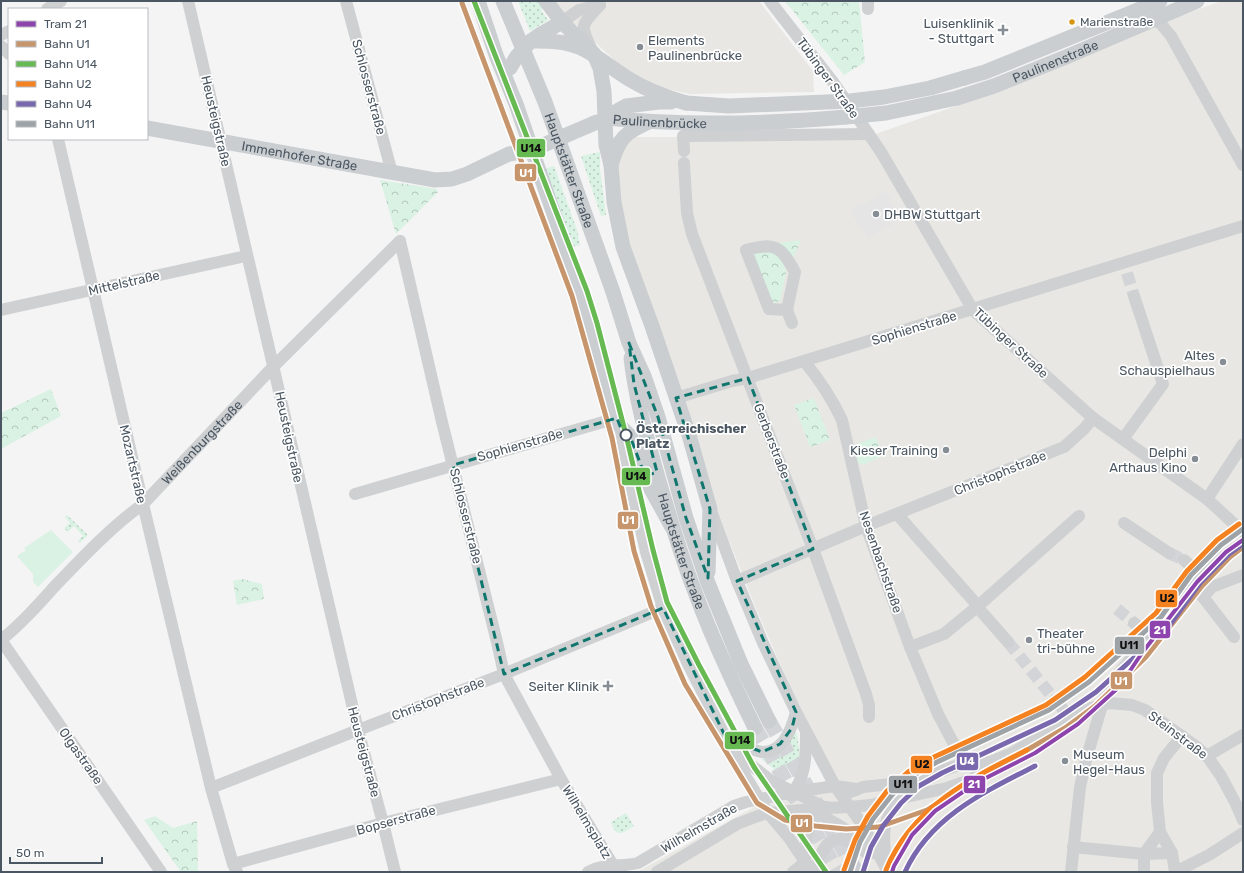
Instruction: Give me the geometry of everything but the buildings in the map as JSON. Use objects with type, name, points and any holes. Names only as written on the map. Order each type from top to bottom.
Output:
[{"type":"main road","points":[[478,1],[496,55],[524,126],[536,148],[587,314],[618,422],[630,436],[651,489],[672,527]]},
{"type":"main road","name":"Hauptstätter Straße","points":[[503,1],[545,102],[613,292],[629,343],[644,376],[658,418],[686,518],[708,583],[741,664],[769,721]]},
{"type":"main road","points":[[546,1],[562,22],[594,54],[658,98]]},
{"type":"main road","name":"Paulinenstraße","points":[[964,78],[985,72],[1157,7],[1198,1]]},
{"type":"main road","name":"Paulinenstraße","points":[[956,98],[994,86],[1157,7]]},
{"type":"main road","points":[[510,88],[510,68],[517,56],[562,22]]},
{"type":"main road","points":[[539,39],[570,43],[594,54],[601,73],[604,91],[601,120],[611,165],[614,202],[624,247],[676,398],[710,509],[708,583]]},
{"type":"main road","name":"Paulinenbrücke","points":[[601,120],[626,106],[658,98],[686,103],[729,106],[850,101],[884,97],[930,88],[964,78]]},
{"type":"main road","name":"Paulinenbrücke","points":[[601,120],[713,123],[779,122],[886,113],[956,98]]},
{"type":"main road","points":[[509,154],[536,148],[601,120]]},
{"type":"main road","points":[[611,165],[618,145],[625,135],[633,129],[655,122]]},
{"type":"main road","points":[[509,154],[517,142],[524,126]]},
{"type":"main road","name":"Immenhofer Straße","points":[[148,128],[434,180],[452,179],[467,174],[509,154]]},
{"type":"main road","name":"Hauptstätter Straße","points":[[629,343],[634,384],[672,527],[694,592],[731,678],[755,728]]},
{"type":"street","points":[[49,8],[61,1]]},
{"type":"street","name":"Heusteigstraße","points":[[188,1],[246,256],[274,366],[301,492],[358,730],[383,823],[394,872]]},
{"type":"street","name":"Schlosserstraße","points":[[346,1],[392,173]]},
{"type":"street","name":"Tübinger Straße","points":[[770,1],[833,82],[881,152],[973,310],[1093,418],[1207,499],[1241,528]]},
{"type":"street","points":[[562,22],[580,10],[603,3]]},
{"type":"street","points":[[594,54],[583,31],[583,26],[586,20],[603,3]]},
{"type":"street","points":[[1157,7],[1162,24],[1171,36],[1243,165]]},
{"type":"street","points":[[684,150],[683,136],[869,134]]},
{"type":"street","name":"Mozartstraße","points":[[58,140],[142,504],[211,788],[235,868]]},
{"type":"street","name":"Gerberstraße","points":[[684,163],[687,213],[692,234],[814,549],[866,694],[869,705],[869,717]]},
{"type":"street","name":"Sophienstraße","points":[[676,398],[732,381],[748,378],[973,310],[1125,268],[1243,226]]},
{"type":"street","name":"Schlosserstraße","points":[[400,241],[442,422],[504,674],[561,779]]},
{"type":"street","name":"Weißenburgstraße","points":[[1,640],[14,629],[100,540],[120,521],[142,504],[274,366],[400,241]]},
{"type":"street","points":[[787,310],[769,309],[746,250],[763,245],[776,248],[787,258],[795,272],[787,310],[792,323]]},
{"type":"street","name":"Mittelstraße","points":[[1,310],[246,256]]},
{"type":"street","points":[[1123,439],[1163,384],[1134,296]]},
{"type":"street","name":"Nesenbachstraße","points":[[804,361],[817,377],[836,407],[842,420],[866,526],[910,647],[938,714],[964,763]]},
{"type":"street","name":"Christophstraße","points":[[737,581],[866,526],[1064,447],[1084,429],[1093,418]]},
{"type":"street","points":[[618,422],[646,552],[663,608],[738,764],[768,813],[789,838],[809,867]]},
{"type":"street","name":"Sophienstraße","points":[[355,494],[453,465],[618,422]]},
{"type":"street","points":[[1207,499],[1243,444]]},
{"type":"street","points":[[710,509],[737,581],[763,643],[796,712],[835,786],[864,827],[887,870]]},
{"type":"street","points":[[897,514],[1008,642]]},
{"type":"street","points":[[910,647],[944,634],[978,606],[1079,516]]},
{"type":"street","points":[[1124,522],[1169,553]]},
{"type":"street","points":[[1071,872],[1080,787],[1086,760],[1107,688],[1191,585],[1221,558],[1243,543]]},
{"type":"street","points":[[1184,560],[1195,570]]},
{"type":"street","points":[[1203,597],[1212,587],[1243,575]]},
{"type":"street","points":[[1191,585],[1203,597],[1234,637]]},
{"type":"street","name":"Christophstraße","points":[[211,788],[504,674],[663,608]]},
{"type":"street","points":[[1134,623],[1150,636]]},
{"type":"street","name":"Olgastraße","points":[[1,640],[160,872]]},
{"type":"street","points":[[1055,700],[1071,718]]},
{"type":"street","name":"Steinstraße","points":[[990,762],[1012,753],[1071,718],[1091,708],[1102,705],[1121,704],[1137,707],[1145,710],[1207,756],[1221,776],[1243,820]]},
{"type":"street","points":[[726,738],[762,752],[772,750],[786,738],[792,728],[796,712]]},
{"type":"street","points":[[768,813],[794,792],[800,780],[806,753],[806,732]]},
{"type":"street","points":[[1207,756],[1243,735]]},
{"type":"street","points":[[1182,736],[1164,758],[1157,773],[1157,802],[1160,832],[1172,853],[1175,872],[1209,855],[1243,833]]},
{"type":"street","points":[[726,738],[770,780],[794,792],[817,811],[851,832],[863,842],[887,870]]},
{"type":"street","points":[[809,867],[806,836],[812,820],[817,811],[842,796],[857,789],[925,778],[964,763],[990,762]]},
{"type":"street","name":"Wilhelmstraße","points":[[657,872],[737,824],[758,816],[768,813],[817,811],[870,805],[947,788],[973,779],[990,762]]},
{"type":"street","name":"Bopserstraße","points":[[235,868],[383,823],[561,779]]},
{"type":"street","name":"Wilhelmsplatz","points":[[561,779],[624,868]]},
{"type":"street","points":[[734,806],[751,786]]},
{"type":"street","name":"Wilhelmstraße","points":[[588,872],[604,866],[624,868],[638,863],[734,806],[794,792],[835,786],[857,789]]},
{"type":"street","points":[[887,870],[883,839],[884,828],[892,809],[902,797]]},
{"type":"street","points":[[760,800],[817,811]]},
{"type":"street","points":[[1144,863],[1160,832]]},
{"type":"street","points":[[816,872],[820,856],[826,846],[833,840],[839,839],[848,841],[857,846],[887,870]]},
{"type":"street","points":[[1073,847],[1144,863],[1172,853]]},
{"type":"street","points":[[793,872],[809,867]]},
{"type":"highlighted area","points":[[629,343],[658,417],[686,518],[708,578],[710,509],[676,398],[748,378],[813,549],[737,581],[796,712],[792,728],[780,744],[762,752],[726,738],[663,608],[504,674],[453,465],[617,418],[620,426],[630,436],[645,476],[657,472],[634,384]]},
{"type":"shaded area","points":[[550,1],[759,1],[813,71],[814,92],[689,94],[663,88],[622,67]]},
{"type":"shaded area","points":[[1222,1],[1243,1],[1243,872],[637,872],[756,806],[837,777],[799,707],[758,613],[726,533],[672,387],[629,245],[609,137],[867,137],[970,101],[1148,27]]},
{"type":"shaded area","name":"DHBW Stuttgart","points":[[885,191],[902,218],[868,239],[850,210],[862,202],[863,205]]},
{"type":"green space","points":[[518,1],[539,1],[544,8],[541,10],[548,20],[530,31]]},
{"type":"green space","points":[[785,1],[859,1],[865,62],[844,75]]},
{"type":"green space","points":[[600,152],[600,169],[606,215],[601,216],[581,156]]},
{"type":"green space","points":[[554,166],[577,230],[580,245],[572,247],[545,169]]},
{"type":"green space","points":[[380,180],[437,189],[438,192],[396,234]]},
{"type":"green space","points":[[801,240],[792,260],[778,243]]},
{"type":"green space","points":[[771,251],[783,260],[786,273],[780,301],[771,304],[750,252]]},
{"type":"green space","points":[[51,389],[61,416],[1,449],[1,413]]},
{"type":"green space","points":[[814,398],[830,440],[810,447],[794,405]]},
{"type":"green space","points":[[876,437],[883,456],[862,465],[855,460],[851,446]]},
{"type":"green space","points":[[67,515],[88,535],[80,543],[78,541],[83,536],[74,526],[68,532],[64,528],[70,523],[65,517]]},
{"type":"green space","points":[[51,530],[73,552],[38,587],[33,582],[33,574],[17,556],[26,550],[24,548]]},
{"type":"green space","points":[[242,579],[262,584],[264,599],[237,605],[233,581]]},
{"type":"green space","points":[[795,733],[797,733],[801,765],[779,773],[761,759],[786,748]]},
{"type":"green space","points":[[626,813],[634,826],[618,833],[615,831],[611,822]]},
{"type":"green space","points":[[155,816],[173,828],[197,821],[198,872],[181,872],[144,820]]},
{"type":"tunnel","points":[[1127,273],[1134,296]]},
{"type":"tunnel","points":[[1169,553],[1184,560]]},
{"type":"tunnel","points":[[1117,609],[1134,623]]},
{"type":"tunnel","points":[[1008,642],[1055,700]]},
{"type":"tunnel","points":[[769,721],[851,863]]},
{"type":"tunnel","points":[[755,728],[838,872]]},
{"type":"tram line","name":"21","points":[[892,872],[912,835],[935,811],[976,783],[1035,753],[1078,724],[1119,687],[1142,653],[1197,582],[1226,552],[1243,540]]},
{"type":"rail line","name":"U14","points":[[474,1],[587,291],[597,323],[626,435],[667,602],[754,767],[826,872]]},
{"type":"rail line","name":"U1","points":[[462,3],[572,296],[612,438],[634,551],[651,606],[685,684],[757,803],[785,820],[815,826],[846,829],[879,827],[927,810],[965,786],[1065,728],[1095,706],[1146,657],[1202,586],[1230,557],[1243,547]]},
{"type":"rail line","name":"U2","points":[[844,870],[855,840],[868,816],[887,791],[908,772],[934,757],[1046,705],[1085,677],[1156,613],[1187,571],[1217,540],[1239,524]]},
{"type":"rail line","name":"U11","points":[[850,872],[860,842],[873,819],[892,795],[912,776],[937,762],[1049,710],[1089,682],[1161,617],[1191,575],[1221,545],[1243,529]]},
{"type":"rail line","name":"U4","points":[[863,872],[871,847],[883,826],[901,803],[919,786],[942,773],[1055,720],[1096,692],[1169,626],[1200,583],[1229,554],[1243,544]]},
{"type":"rail line","name":"U2","points":[[886,870],[897,848],[911,829],[927,812],[964,784],[1027,750]]},
{"type":"rail line","name":"U4","points":[[905,872],[916,853],[929,836],[944,821],[978,796],[1035,766]]},
{"type":"place","name":"Marienstraße","points":[[1072,22]]},
{"type":"place","name":"Luisenklinik - Stuttgart","points":[[1003,30]]},
{"type":"place","name":"Elements Paulinenbrücke","points":[[640,47]]},
{"type":"place","name":"DHBW Stuttgart","points":[[876,214]]},
{"type":"place","name":"Altes Schauspielhaus","points":[[1223,362]]},
{"type":"place","name":"Österreichischer Platz","points":[[626,435]]},
{"type":"place","name":"Kieser Training","points":[[946,450]]},
{"type":"place","name":"Delphi Arthaus Kino","points":[[1195,459]]},
{"type":"place","name":"Theater tri-bühne","points":[[1029,640]]},
{"type":"place","name":"Seiter Klinik","points":[[608,686]]},
{"type":"place","name":"Museum Hegel-Haus","points":[[1065,761]]}]
